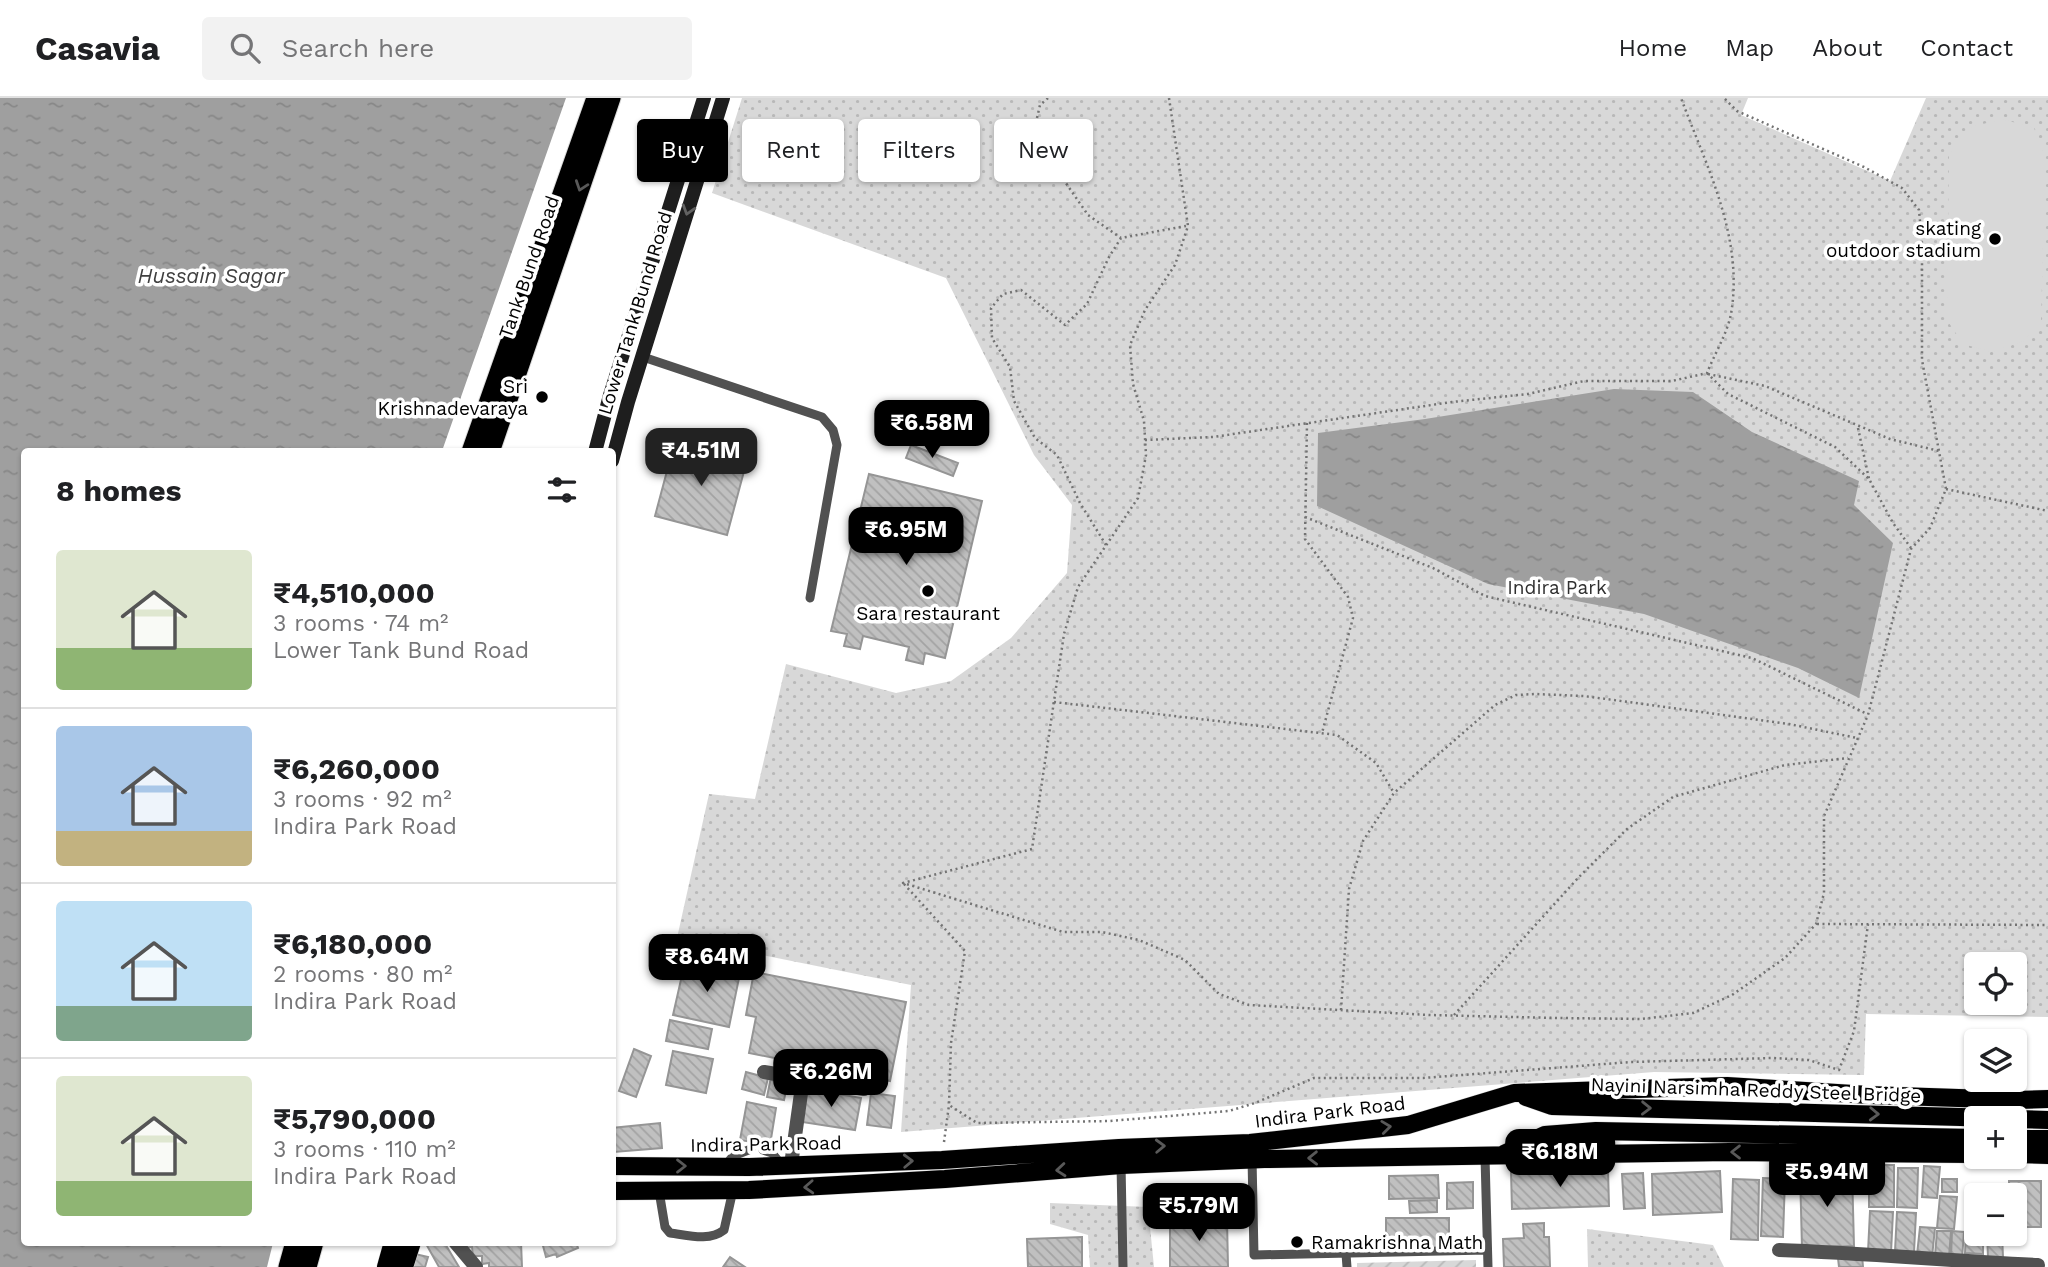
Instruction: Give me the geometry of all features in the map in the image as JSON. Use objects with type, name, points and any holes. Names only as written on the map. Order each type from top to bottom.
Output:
[{"type":"highway","points":[[472,448],[596,98]]},
{"type":"highway","name":"Tank Bund Road","points":[[491,448],[611,98]]},
{"type":"highway","points":[[288,1267],[294,1246]]},
{"type":"highway","points":[[307,1267],[313,1246]]},
{"type":"main road","name":"Lower Tank Bund Road","points":[[596,448],[610,395],[704,98]]},
{"type":"main road","name":"Lower Tank Bund Road","points":[[616,448],[723,98]]},
{"type":"main road","name":"Indira Park Road","points":[[1251,1152],[1408,1125],[1514,1093],[1727,1086],[1869,1095],[2048,1100]]},
{"type":"main road","points":[[2018,1100],[2048,1092]]},
{"type":"main road","name":"Nayini Narsimha Reddy Steel Bridge","points":[[1514,1093],[1552,1106],[1964,1117]]},
{"type":"main road","points":[[2027,1119],[2048,1120]]},
{"type":"main road","points":[[1492,1157],[1545,1135],[1583,1132],[1964,1139]]},
{"type":"main road","points":[[2027,1139],[2048,1139]]},
{"type":"main road","name":"Indira Park Road","points":[[616,1166],[787,1166],[1251,1152],[1492,1157],[1730,1152],[1964,1154]]},
{"type":"main road","points":[[2027,1154],[2048,1155]]},
{"type":"main road","name":"Indira Park Road","points":[[616,1191],[733,1190],[932,1180],[1120,1156]]},
{"type":"main road","points":[[386,1267],[392,1246]]},
{"type":"main road","points":[[404,1267],[411,1246]]},
{"type":"street","points":[[764,1072],[864,1089]]},
{"type":"street","points":[[787,1166],[803,1079]]},
{"type":"street","points":[[458,1246],[475,1267]]},
{"type":"street","points":[[1779,1250],[1861,1252],[1956,1264],[2038,1265]]},
{"type":"lane","points":[[643,357],[822,417],[833,430],[837,445],[810,598]]},
{"type":"lane","points":[[725,1166],[733,1156],[751,1149]]},
{"type":"lane","points":[[763,1150],[772,1153],[787,1166]]},
{"type":"lane","points":[[1251,1152],[1254,1255],[1488,1250]]},
{"type":"lane","points":[[1120,1156],[1123,1267]]},
{"type":"lane","points":[[1488,1267],[1492,1157]]},
{"type":"lane","points":[[659,1191],[665,1227],[670,1233],[704,1238],[724,1230],[733,1190]]},
{"type":"lane","points":[[1346,1254],[1347,1267]]},
{"type":"path","points":[[1048,98],[1040,105],[1034,131],[1052,163],[1088,215],[1121,239]]},
{"type":"path","points":[[903,883],[1032,849],[1064,634],[1078,587],[1138,498],[1146,455],[1144,421],[1133,384],[1130,345],[1145,310],[1175,265],[1188,226],[1169,98]]},
{"type":"path","points":[[1681,98],[1726,218],[1734,267],[1730,316],[1707,373]]},
{"type":"path","points":[[903,883],[1063,932],[1102,932],[1139,940],[1185,960],[1219,994],[1250,1004],[1454,1015],[1642,1018],[1693,1013],[1732,995],[1785,958],[1816,924],[1824,893],[1824,816],[1867,715],[1911,549],[1930,528],[1946,489],[1922,360],[1922,244],[1919,210],[1902,188],[1864,167],[1737,111],[1724,98]]},
{"type":"path","points":[[1107,545],[1080,503],[1056,455],[1035,438],[1014,401],[1010,367],[992,338],[991,308],[1003,294],[1021,290],[1065,325],[1087,304],[1109,257],[1121,239],[1188,226]]},
{"type":"path","points":[[1145,440],[1213,437],[1452,402],[1528,394],[1584,381],[1672,381],[1707,373],[1765,386],[1890,439],[1939,451]]},
{"type":"path","points":[[1707,373],[1728,394],[1835,447],[1869,479]]},
{"type":"path","points":[[1307,423],[1305,539],[1348,597],[1353,618],[1322,734]]},
{"type":"path","points":[[1858,426],[1869,479],[1911,549]]},
{"type":"path","points":[[1946,489],[2048,511]]},
{"type":"path","points":[[1305,517],[1433,568],[1485,596],[1752,659],[1867,715]]},
{"type":"path","points":[[1340,1010],[1349,890],[1363,841],[1394,793],[1495,705],[1516,695],[1584,696],[1789,724],[1857,738]]},
{"type":"path","points":[[1054,702],[1336,735],[1376,763],[1394,793]]},
{"type":"path","points":[[1454,1015],[1578,877],[1627,829],[1673,797],[1785,765],[1849,758]]},
{"type":"path","points":[[903,883],[965,951],[951,1043],[949,1105],[942,1160]]},
{"type":"path","points":[[1816,924],[2048,925]]},
{"type":"path","points":[[949,1105],[977,1123],[1110,1121],[1229,1111],[1314,1078],[1423,1078],[1631,1062],[1773,1058],[1809,1060],[1839,1070],[1854,1031],[1868,924]]},
{"type":"green space","name":"Indira Park","points":[[742,98],[1748,98],[1741,115],[1890,181],[1926,98],[2048,98],[2048,1017],[1866,1014],[1864,1075],[1654,1072],[901,1132],[911,985],[677,938],[709,794],[755,799],[786,664],[896,693],[951,681],[1011,638],[1067,573],[1072,505],[1034,455],[946,278],[712,193],[715,182],[728,182],[728,142]]},
{"type":"green space","name":"skating outdoor stadium","points":[[2002,119],[2034,128],[2045,157],[2041,321],[2024,341],[1992,352],[1963,344],[1947,320],[1949,154],[1968,128]]},
{"type":"green space","points":[[1050,1203],[1148,1207],[1154,1267],[1090,1267],[1088,1235],[1050,1224]]},
{"type":"green space","points":[[1587,1229],[1713,1245],[1724,1267],[1588,1267]]},
{"type":"green space","points":[[1476,1260],[1476,1267],[1357,1267],[1357,1263]]},
{"type":"water","name":"Hussain Sagar","points":[[0,98],[566,98],[443,448],[21,448],[21,1246],[272,1246],[267,1267],[0,1267]]},
{"type":"water","points":[[1614,389],[1693,392],[1752,432],[1859,481],[1854,505],[1893,543],[1859,698],[1798,668],[1644,614],[1488,584],[1317,506],[1318,433]]},
{"type":"building","points":[[675,441],[747,460],[727,535],[655,516]]},
{"type":"building","points":[[911,445],[958,463],[953,476],[906,458]]},
{"type":"building","points":[[869,474],[982,501],[945,658],[925,653],[923,664],[906,660],[909,647],[863,636],[860,649],[844,646],[847,634],[831,631]]},
{"type":"building","points":[[685,962],[740,973],[729,1027],[673,1015]]},
{"type":"building","points":[[754,972],[906,1002],[890,1081],[749,1053],[756,1017],[746,1015]]},
{"type":"building","points":[[670,1020],[712,1029],[708,1049],[666,1041]]},
{"type":"building","points":[[634,1049],[651,1056],[636,1097],[619,1091]]},
{"type":"building","points":[[673,1051],[713,1059],[706,1093],[666,1085]]},
{"type":"building","points":[[746,1072],[768,1078],[764,1095],[742,1089]]},
{"type":"building","points":[[771,1077],[788,1081],[784,1100],[767,1097]]},
{"type":"building","points":[[805,1088],[861,1098],[855,1130],[802,1122]]},
{"type":"building","points":[[871,1093],[895,1096],[891,1128],[867,1125]]},
{"type":"building","points":[[747,1102],[776,1108],[770,1145],[740,1140]]},
{"type":"building","points":[[660,1123],[662,1148],[616,1152],[616,1128]]},
{"type":"building","points":[[1869,1165],[1894,1165],[1894,1207],[1869,1207]]},
{"type":"building","points":[[1924,1166],[1940,1167],[1937,1198],[1922,1197]]},
{"type":"building","points":[[1898,1168],[1918,1168],[1917,1208],[1897,1207]]},
{"type":"building","points":[[1608,1170],[1609,1206],[1512,1209],[1511,1172]]},
{"type":"building","points":[[1852,1170],[1854,1246],[1802,1248],[1800,1171]]},
{"type":"building","points":[[1720,1171],[1722,1212],[1653,1215],[1652,1174]]},
{"type":"building","points":[[1643,1173],[1645,1208],[1624,1209],[1622,1174]]},
{"type":"building","points":[[1438,1175],[1439,1198],[1389,1199],[1389,1176]]},
{"type":"building","points":[[1763,1178],[1785,1179],[1783,1237],[1761,1236]]},
{"type":"building","points":[[1733,1179],[1759,1180],[1758,1240],[1731,1239]]},
{"type":"building","points":[[1942,1179],[1957,1179],[1957,1192],[1942,1192]]},
{"type":"building","points":[[2041,1181],[2041,1227],[2027,1227],[2027,1183],[2009,1183]]},
{"type":"building","points":[[1473,1182],[1473,1208],[1447,1209],[1447,1183]]},
{"type":"building","points":[[1229,1190],[1230,1204],[1157,1206],[1157,1193]]},
{"type":"building","points":[[1940,1196],[1957,1197],[1954,1229],[1937,1228]]},
{"type":"building","points":[[1437,1200],[1437,1212],[1410,1213],[1409,1201]]},
{"type":"building","points":[[1870,1211],[1893,1212],[1891,1253],[1868,1252]]},
{"type":"building","points":[[1897,1212],[1916,1213],[1914,1252],[1895,1251]]},
{"type":"building","points":[[1386,1218],[1449,1218],[1449,1238],[1437,1238],[1437,1249],[1386,1249]]},
{"type":"building","points":[[1227,1219],[1228,1267],[1170,1267],[1170,1220]]},
{"type":"building","points":[[1544,1223],[1544,1237],[1549,1237],[1550,1267],[1504,1267],[1503,1239],[1524,1238],[1523,1224]]},
{"type":"building","points":[[1920,1227],[1935,1228],[1932,1257],[1917,1255]]},
{"type":"building","points":[[1937,1231],[1951,1231],[1949,1257],[1935,1256]]},
{"type":"building","points":[[1952,1231],[1964,1232],[1962,1259],[1951,1258]]},
{"type":"building","points":[[1082,1237],[1082,1267],[1028,1267],[1027,1239]]},
{"type":"building","points":[[427,1246],[446,1246],[459,1267],[439,1267]]},
{"type":"building","points":[[463,1246],[521,1246],[522,1267],[489,1267],[489,1263],[482,1264],[482,1256],[473,1256],[472,1247]]},
{"type":"building","points":[[543,1246],[578,1248],[557,1257],[556,1254],[546,1257]]},
{"type":"building","points":[[1965,1246],[1983,1246],[1983,1254],[1965,1253]]},
{"type":"building","points":[[1988,1246],[2003,1246],[2003,1257],[1988,1257]]},
{"type":"building","points":[[415,1254],[428,1257],[425,1267],[412,1267]]},
{"type":"building","points":[[1862,1255],[1863,1267],[1839,1267],[1838,1258]]},
{"type":"building","points":[[730,1257],[745,1267],[723,1267]]},
{"type":"place","name":"skating outdoor stadium","points":[[1995,239]]},
{"type":"place","name":"Sri Krishnadevaraya","points":[[542,397]]},
{"type":"place","name":"Sara restaurant","points":[[928,591]]},
{"type":"place","name":"Ramakrishna Math","points":[[1297,1242]]}]
